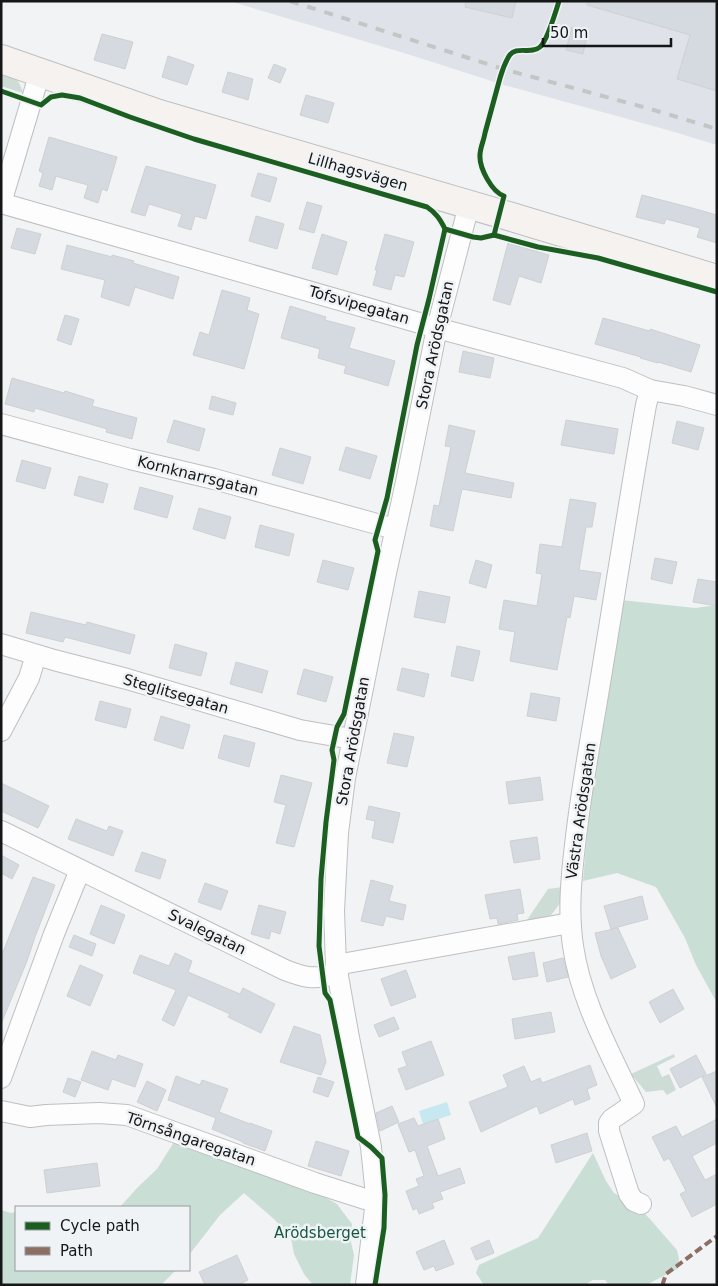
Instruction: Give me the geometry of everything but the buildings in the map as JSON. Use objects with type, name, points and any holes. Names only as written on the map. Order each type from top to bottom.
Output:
[{"type":"street","name":"Lillhagsvägen","points":[[1,59],[159,114],[717,279]]},
{"type":"street","points":[[1,203],[40,72]]},
{"type":"street","name":"Tofsvipegatan","points":[[1,203],[437,328],[622,378],[650,390],[684,396],[717,405]]},
{"type":"street","name":"Stora Arödsgatan","points":[[366,1285],[376,1200],[370,1147],[337,970],[334,911],[338,833],[352,739],[395,529],[437,328],[469,205]]},
{"type":"street","name":"Västra Arödsgatan","points":[[641,1204],[634,1201],[629,1194],[609,1131],[609,1124],[612,1119],[634,1104],[593,1016],[579,974],[570,922],[570,890],[580,803],[623,538],[650,390]]},
{"type":"street","name":"Kornknarrsgatan","points":[[1,424],[214,479],[395,529]]},
{"type":"street","name":"Steglitsegatan","points":[[1,644],[300,730],[352,739]]},
{"type":"street","points":[[1,731],[29,678],[36,655]]},
{"type":"street","name":"Svalegatan","points":[[1,831],[304,977],[316,978],[337,970],[570,922]]},
{"type":"street","points":[[1,1078],[80,870]]},
{"type":"street","name":"Törnsångaregatan","points":[[1,1111],[30,1117],[99,1113],[127,1115],[309,1181],[365,1199],[376,1200]]},
{"type":"shaded area","points":[[229,1],[717,1],[717,145],[504,85]]},
{"type":"shaded area","points":[[1,70],[15,78],[20,84],[23,93],[1,86]]},
{"type":"shaded area","points":[[563,887],[561,902],[548,919],[526,923],[548,889]]},
{"type":"shaded area","points":[[674,1054],[675,1057],[657,1066],[662,1077],[669,1074],[676,1090],[667,1095],[663,1090],[646,1092],[631,1074]]},
{"type":"green space","points":[[621,600],[695,608],[717,605],[717,1003],[696,965],[685,938],[656,887],[617,873],[583,881],[595,739]]},
{"type":"green space","name":"Arödsberget","points":[[174,1142],[310,1189],[337,1204],[352,1224],[351,1242],[354,1255],[350,1285],[313,1285],[304,1274],[294,1254],[291,1238],[275,1220],[244,1193],[220,1215],[190,1254],[190,1206],[121,1206],[157,1169]]},
{"type":"green space","points":[[593,1153],[606,1181],[614,1193],[637,1206],[677,1250],[679,1259],[677,1269],[646,1285],[609,1285],[605,1280],[593,1280],[584,1285],[484,1285],[476,1273],[479,1265],[538,1238]]},
{"type":"green space","points":[[1,1210],[15,1212],[15,1271],[175,1271],[161,1285],[1,1285]]},
{"type":"water","points":[[447,1102],[451,1115],[423,1124],[419,1111]]},
{"type":"railway","points":[[290,1],[503,69],[717,129]]},
{"type":"marked path","points":[[663,1285],[666,1274],[717,1236]]},
{"type":"cycle path","points":[[494,235],[504,196],[499,194],[487,179],[480,155],[500,78],[506,61],[512,53],[520,50],[536,49],[543,44],[559,1]]},
{"type":"cycle path","points":[[1,91],[41,105],[51,97],[62,95],[80,98],[194,139],[427,207],[438,217],[445,229],[481,238],[494,235],[538,247],[598,258],[717,292]]},
{"type":"cycle path","points":[[375,1285],[384,1228],[385,1195],[382,1158],[358,1137],[330,1000],[325,993],[319,946],[321,879],[334,760],[332,750],[337,727],[344,714],[378,551],[375,540],[387,498],[417,345],[445,229]]}]
